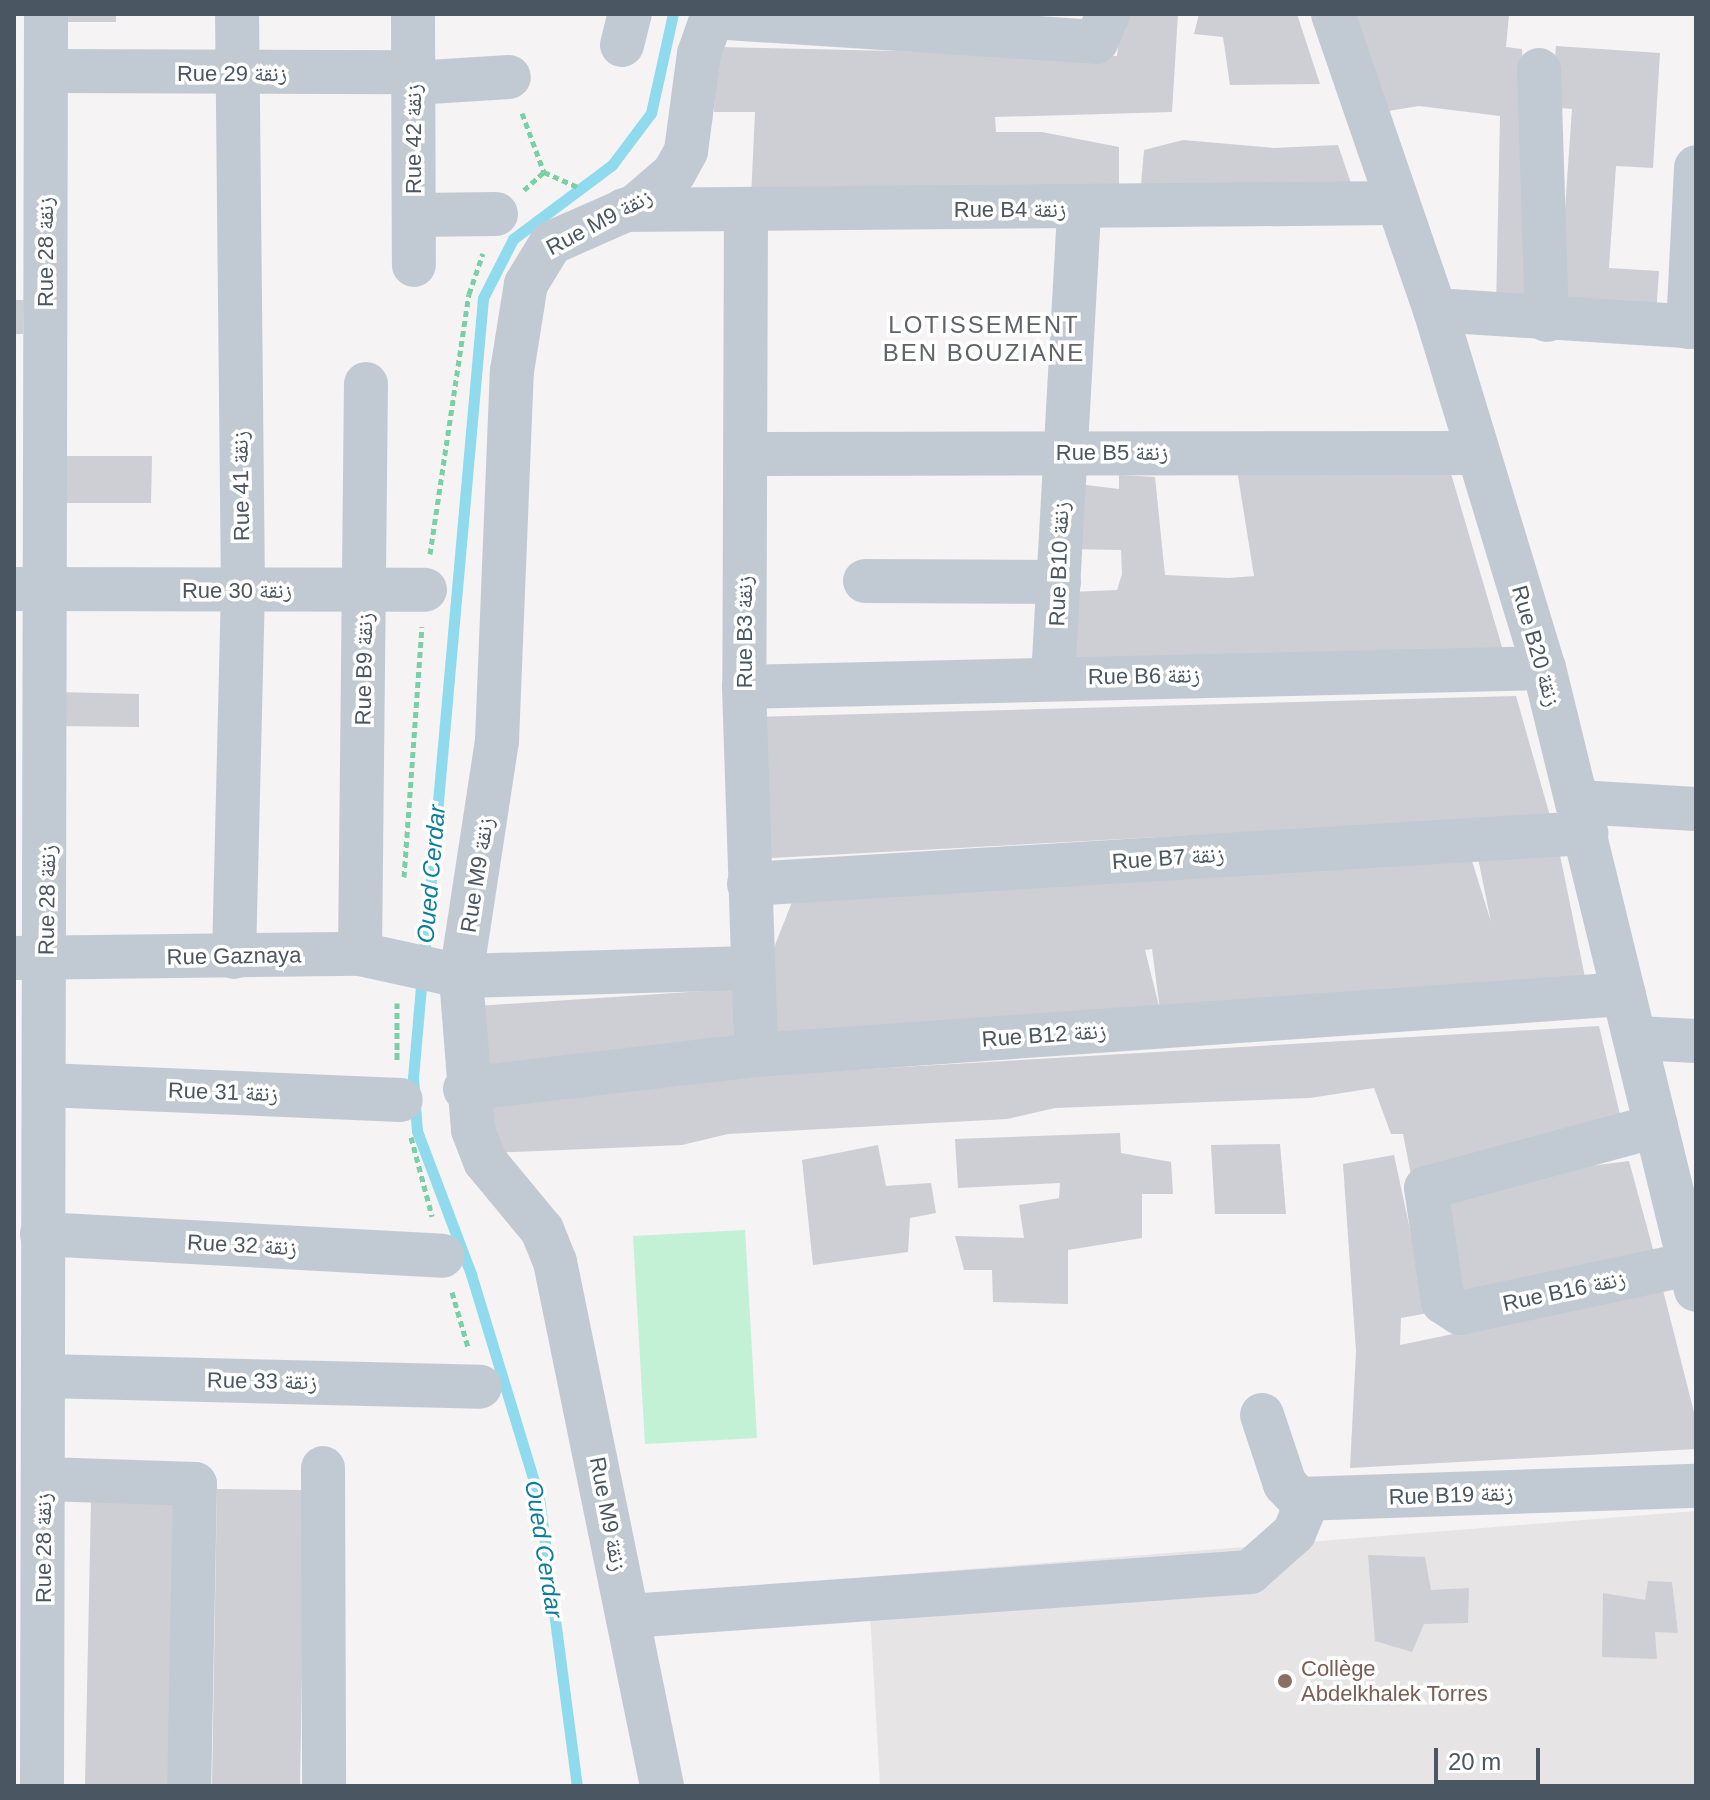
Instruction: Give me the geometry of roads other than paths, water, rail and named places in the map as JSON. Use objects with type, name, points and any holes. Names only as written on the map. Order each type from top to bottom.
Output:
[{"type":"street","name":"Rue 28 زنقة","points":[[42,1786],[28,1700],[35,1497],[44,1376],[42,1234],[45,1085],[30,958],[30,208],[51,71],[46,14]]},
{"type":"street","name":"Rue 41 زنقة","points":[[234,957],[243,592],[237,14]]},
{"type":"street","name":"Rue 42 زنقة","points":[[413,14],[414,265]]},
{"type":"street","points":[[712,15],[1096,42],[1108,14]]},
{"type":"street","name":"Rue B20 زنقة","points":[[1333,14],[1435,310],[1544,668],[1637,1038],[1656,1126],[1684,1194],[1692,1277]]},
{"type":"street","name":"Rue M9 زنقة","points":[[662,1786],[555,1262],[542,1230],[485,1161],[465,1089],[456,975],[497,741],[512,371],[522,302],[540,251],[624,210],[663,187],[686,151],[699,54],[712,15]]},
{"type":"street","points":[[1539,70],[1547,320]]},
{"type":"street","name":"Rue 29 زنقة","points":[[51,71],[509,77]]},
{"type":"street","points":[[1435,310],[1547,320],[1692,327],[1696,167]]},
{"type":"street","name":"Rue B4 زنقة","points":[[624,210],[1079,210],[1396,203]]},
{"type":"street","name":"Rue B3 زنقة","points":[[746,210],[744,687],[756,1055]]},
{"type":"street","name":"Rue B10 زنقة","points":[[1053,678],[1063,453],[1079,210]]},
{"type":"street","points":[[414,215],[496,214]]},
{"type":"street","name":"Rue B9 زنقة","points":[[366,384],[365,589],[389,960]]},
{"type":"street","name":"Rue B5 زنقة","points":[[746,454],[1478,453]]},
{"type":"street","points":[[865,581],[1059,582]]},
{"type":"street","name":"Rue 30 زنقة","points":[[32,589],[243,592],[425,590]]},
{"type":"street","name":"Rue B6 زنقة","points":[[744,687],[1544,668]]},
{"type":"street","name":"Rue B7 زنقة","points":[[749,884],[1696,809]]},
{"type":"street","name":"Rue Gaznaya","points":[[30,958],[389,960],[456,975],[751,968]]},
{"type":"street","name":"Rue B12 زنقة","points":[[465,1089],[756,1055],[1624,994]]},
{"type":"street","points":[[1637,1038],[1696,1041]]},
{"type":"street","name":"Rue 31 زنقة","points":[[45,1085],[401,1100]]},
{"type":"street","name":"Rue B16 زنقة","points":[[1656,1126],[1426,1188],[1443,1302],[1460,1313],[1692,1277]]},
{"type":"street","name":"Rue 32 زنقة","points":[[42,1234],[442,1256]]},
{"type":"street","name":"Rue 33 زنقة","points":[[44,1376],[480,1387]]},
{"type":"street","points":[[629,1616],[1250,1572],[1294,1533],[1308,1500],[1290,1493],[1262,1415]]},
{"type":"street","points":[[323,1468],[324,1786]]},
{"type":"street","points":[[35,1497],[195,1484],[189,1786]]},
{"type":"street","name":"Rue B19 زنقة","points":[[1308,1500],[1696,1486]]},
{"type":"waterway","name":"Oued Cerdar","points":[[424,958],[483,298],[513,239],[612,165],[651,113],[673,14]]},
{"type":"waterway","name":"Oued Cerdar","points":[[422,975],[413,1077],[417,1131],[471,1274],[539,1498],[577,1786]]},
{"type":"place","name":"Collège Abdelkhalek Torres","points":[[1285,1681]]},
{"type":"district","name":"LOTISSEMENT BEN BOUZIANE","points":[[984,339]]}]
